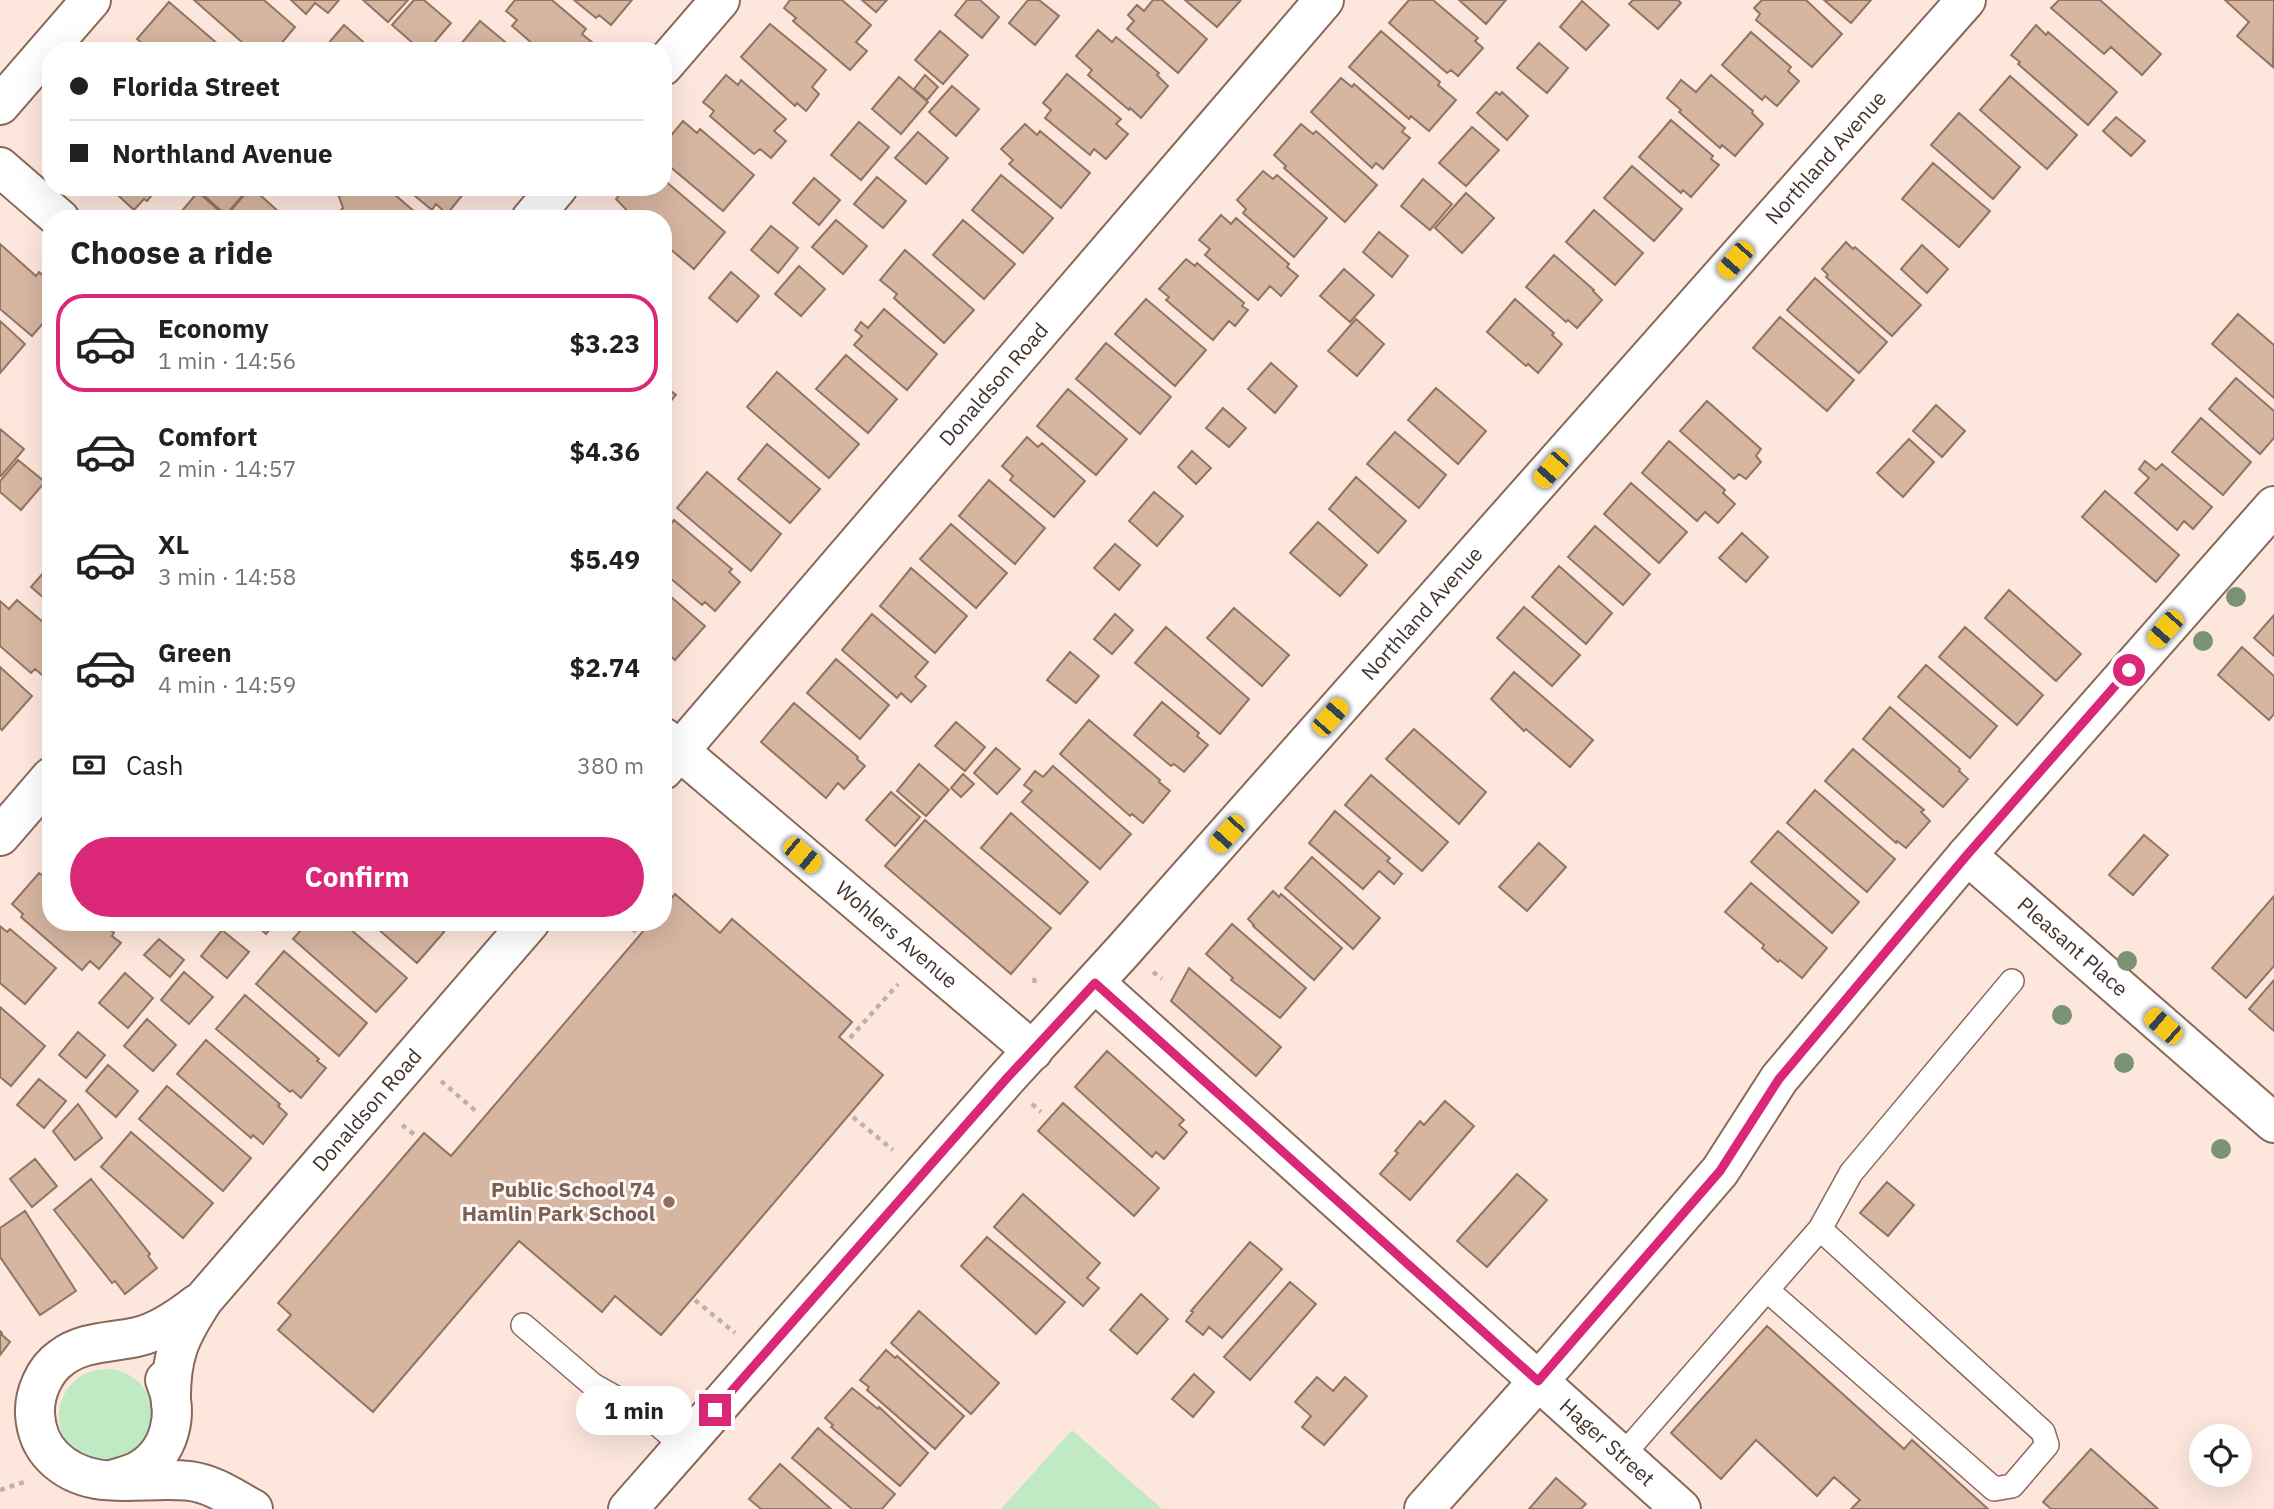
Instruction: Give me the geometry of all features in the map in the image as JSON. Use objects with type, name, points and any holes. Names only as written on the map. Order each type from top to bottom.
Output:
[{"type":"street","points":[[54,42],[90,0]]},
{"type":"street","points":[[672,56],[720,0]]},
{"type":"street","name":"Donaldson Road","points":[[672,750],[1324,0]]},
{"type":"street","name":"Northland Avenue","points":[[628,1509],[1966,0]]},
{"type":"street","points":[[0,105],[42,56]]},
{"type":"street","points":[[0,167],[50,210]]},
{"type":"street","points":[[539,210],[550,196]]},
{"type":"street","points":[[1424,1509],[1720,1171],[1779,1079],[1967,855],[2274,506]]},
{"type":"street","name":"Wohlers Avenue","points":[[672,755],[1033,1051]]},
{"type":"street","points":[[0,836],[42,787]]},
{"type":"street","name":"Pleasant Place","points":[[1967,855],[2274,1123]]},
{"type":"street","name":"Donaldson Road","points":[[238,1500],[186,1458],[177,1439],[172,1408],[174,1357],[181,1336],[204,1299],[522,931]]},
{"type":"street","name":"Hager Street","points":[[1095,983],[1681,1509]]},
{"type":"street","name":"Donaldson Road","points":[[204,1299],[153,1332],[91,1344],[69,1352],[48,1371],[40,1386],[35,1409],[36,1424],[45,1449],[64,1469],[95,1480],[190,1481],[206,1484],[238,1500]]},
{"type":"street","points":[[91,1344],[112,1343],[133,1349],[146,1357],[164,1377],[172,1408],[170,1430],[156,1456],[136,1472],[114,1479],[95,1480]]},
{"type":"lane","points":[[1622,1456],[1820,1230],[1851,1173],[2012,982]]},
{"type":"lane","points":[[1767,1290],[1994,1489],[2012,1486],[2047,1445],[2043,1432],[1820,1230]]},
{"type":"lane","points":[[523,1325],[593,1385],[648,1416],[683,1446]]},
{"type":"path","points":[[850,1038],[900,982]]},
{"type":"path","points":[[438,1078],[478,1112]]},
{"type":"path","points":[[853,1117],[887,1146]]},
{"type":"path","points":[[695,1300],[729,1328]]},
{"type":"path","points":[[0,1490],[29,1480]]},
{"type":"green space","points":[[106,1369],[124,1373],[139,1383],[149,1398],[153,1416],[149,1434],[139,1449],[124,1459],[106,1463],[88,1459],[73,1449],[63,1434],[59,1416],[63,1398],[73,1383],[88,1373]]},
{"type":"green space","points":[[1072,1430],[1162,1509],[1001,1509]]},
{"type":"building","points":[[194,0],[264,0],[295,27],[282,42],[242,42]]},
{"type":"building","points":[[291,0],[339,0],[328,13],[315,3],[306,14]]},
{"type":"building","points":[[363,0],[408,0],[388,22]]},
{"type":"building","points":[[414,0],[424,0],[451,23],[435,42],[412,42],[392,25]]},
{"type":"building","points":[[515,0],[552,0],[586,29],[582,34],[592,42],[531,42],[512,26],[517,20],[506,11]]},
{"type":"building","points":[[574,0],[632,0],[611,25],[599,15],[596,18]]},
{"type":"building","points":[[790,0],[842,0],[871,25],[856,42],[867,51],[850,70],[793,21],[796,18],[784,8]]},
{"type":"building","points":[[862,0],[887,0],[876,12]]},
{"type":"building","points":[[967,0],[980,0],[999,17],[982,38],[955,15]]},
{"type":"building","points":[[1028,0],[1039,0],[1059,16],[1035,45],[1009,23]]},
{"type":"building","points":[[1153,0],[1162,0],[1207,39],[1178,73],[1127,29],[1134,21],[1128,15],[1137,5],[1144,11]]},
{"type":"building","points":[[1185,0],[1241,0],[1217,27]]},
{"type":"building","points":[[1409,0],[1433,0],[1478,38],[1475,41],[1483,48],[1458,76],[1451,70],[1447,73],[1389,23]]},
{"type":"building","points":[[1459,0],[1506,0],[1486,24]]},
{"type":"building","points":[[1633,0],[1678,0],[1681,3],[1658,29],[1629,4]]},
{"type":"building","points":[[1762,0],[1806,0],[1842,34],[1812,67],[1756,20],[1760,14],[1754,8]]},
{"type":"building","points":[[1824,0],[1871,0],[1851,23]]},
{"type":"building","points":[[2059,0],[2100,0],[2161,54],[2142,75],[2111,47],[2104,54],[2051,8]]},
{"type":"building","points":[[2225,0],[2274,0],[2273,67],[2237,36],[2249,22]]},
{"type":"building","points":[[1582,1],[1609,25],[1586,50],[1560,27]]},
{"type":"building","points":[[169,2],[216,42],[140,42],[137,39]]},
{"type":"building","points":[[480,21],[505,42],[462,42]]},
{"type":"building","points":[[770,24],[826,70],[812,87],[819,94],[806,111],[797,103],[795,106],[741,57]]},
{"type":"building","points":[[344,25],[363,42],[330,42]]},
{"type":"building","points":[[2036,25],[2046,35],[2048,32],[2117,92],[2088,125],[2011,55]]},
{"type":"building","points":[[1098,30],[1112,42],[1116,37],[1159,73],[1157,75],[1168,86],[1141,118],[1088,75],[1092,70],[1076,56]]},
{"type":"building","points":[[940,31],[968,55],[943,84],[915,60]]},
{"type":"building","points":[[1381,31],[1440,82],[1438,85],[1456,100],[1429,131],[1411,116],[1409,119],[1349,67]]},
{"type":"building","points":[[1751,32],[1791,67],[1788,71],[1799,81],[1777,106],[1765,96],[1762,100],[1722,65]]},
{"type":"building","points":[[1539,43],[1568,68],[1547,93],[1517,68]]},
{"type":"building","points":[[1067,74],[1121,119],[1116,124],[1128,134],[1106,159],[1094,149],[1090,155],[1045,118],[1051,110],[1043,103]]},
{"type":"building","points":[[726,75],[738,85],[741,80],[786,119],[774,131],[786,141],[771,158],[760,149],[754,154],[710,116],[714,111],[703,102]]},
{"type":"building","points":[[925,75],[938,87],[927,100],[914,89]]},
{"type":"building","points":[[1711,75],[1753,111],[1763,124],[1735,156],[1722,145],[1720,148],[1667,98],[1681,80],[1696,92]]},
{"type":"building","points":[[2010,76],[2077,135],[2047,169],[1980,110]]},
{"type":"building","points":[[899,77],[928,102],[901,134],[872,109]]},
{"type":"building","points":[[1341,78],[1352,87],[1354,84],[1405,128],[1402,132],[1410,138],[1383,169],[1376,163],[1372,168],[1311,112]]},
{"type":"building","points":[[952,86],[979,109],[956,136],[929,112]]},
{"type":"building","points":[[1496,92],[1500,95],[1502,92],[1528,116],[1507,140],[1477,113]]},
{"type":"building","points":[[1959,113],[2020,167],[1993,199],[1931,145]]},
{"type":"building","points":[[2116,117],[2145,141],[2131,156],[2103,131]]},
{"type":"building","points":[[1671,120],[1713,156],[1711,159],[1719,165],[1691,197],[1683,190],[1681,193],[1639,157]]},
{"type":"building","points":[[683,121],[697,133],[700,129],[754,175],[723,211],[672,168],[672,134]]},
{"type":"building","points":[[859,122],[889,147],[861,180],[831,155]]},
{"type":"building","points":[[1025,124],[1037,135],[1040,131],[1090,173],[1061,208],[1009,164],[1013,160],[1001,149]]},
{"type":"building","points":[[1301,124],[1313,134],[1316,131],[1377,185],[1345,222],[1284,168],[1286,166],[1274,155]]},
{"type":"building","points":[[1472,127],[1499,150],[1466,186],[1439,163]]},
{"type":"building","points":[[918,132],[948,158],[926,184],[895,158]]},
{"type":"building","points":[[1933,163],[1990,211],[1959,247],[1902,199]]},
{"type":"building","points":[[1632,166],[1682,209],[1654,241],[1604,198]]},
{"type":"building","points":[[1263,171],[1273,179],[1277,175],[1327,218],[1294,257],[1243,213],[1246,209],[1237,200]]},
{"type":"building","points":[[1001,175],[1053,218],[1023,253],[972,210]]},
{"type":"building","points":[[877,177],[906,201],[883,228],[854,204]]},
{"type":"building","points":[[814,178],[840,200],[819,225],[793,203]]},
{"type":"building","points":[[1423,179],[1452,204],[1430,230],[1401,206]]},
{"type":"building","points":[[672,187],[725,232],[694,269],[672,251],[672,210],[626,210],[616,199],[618,196],[672,196]]},
{"type":"building","points":[[1466,193],[1494,218],[1462,253],[1435,228]]},
{"type":"building","points":[[119,196],[151,196],[147,201],[144,199],[134,210]]},
{"type":"building","points":[[195,196],[202,196],[218,210],[183,210]]},
{"type":"building","points":[[205,196],[242,196],[230,210],[220,210]]},
{"type":"building","points":[[243,196],[261,196],[277,210],[231,210]]},
{"type":"building","points":[[339,196],[396,196],[413,210],[341,210],[343,208]]},
{"type":"building","points":[[415,196],[462,196],[450,210],[443,210],[436,204],[432,210]]},
{"type":"building","points":[[1594,210],[1643,253],[1615,285],[1566,242]]},
{"type":"building","points":[[1221,215],[1231,224],[1236,218],[1289,264],[1287,267],[1298,276],[1281,296],[1270,286],[1258,300],[1205,255],[1210,249],[1199,240]]},
{"type":"building","points":[[836,220],[867,246],[843,274],[812,247]]},
{"type":"building","points":[[963,220],[1015,264],[984,299],[933,255]]},
{"type":"building","points":[[771,226],[798,248],[778,273],[751,250]]},
{"type":"building","points":[[1379,232],[1408,256],[1392,277],[1363,252]]},
{"type":"building","points":[[1846,242],[1921,305],[1892,336],[1826,277],[1828,275],[1822,269]]},
{"type":"building","points":[[0,244],[36,276],[39,272],[42,275],[42,324],[32,336],[0,309]]},
{"type":"building","points":[[1922,245],[1948,269],[1927,293],[1901,269]]},
{"type":"building","points":[[905,250],[974,310],[944,343],[894,298],[897,294],[880,280]]},
{"type":"building","points":[[1554,255],[1602,300],[1577,328],[1568,320],[1566,322],[1526,287]]},
{"type":"building","points":[[1186,259],[1195,266],[1197,263],[1244,303],[1242,306],[1248,310],[1235,326],[1229,321],[1213,340],[1166,300],[1169,297],[1159,289]]},
{"type":"building","points":[[799,266],[825,289],[801,316],[775,294]]},
{"type":"building","points":[[1344,269],[1374,295],[1350,322],[1320,296]]},
{"type":"building","points":[[731,272],[759,296],[737,322],[709,298]]},
{"type":"building","points":[[1815,278],[1887,342],[1859,373],[1787,310]]},
{"type":"building","points":[[1146,299],[1206,350],[1175,386],[1115,334]]},
{"type":"building","points":[[1515,299],[1554,333],[1552,335],[1562,344],[1538,373],[1487,332]]},
{"type":"building","points":[[884,309],[937,354],[907,390],[854,345],[862,336],[855,330],[861,322],[868,328]]},
{"type":"building","points":[[2238,314],[2274,345],[2274,398],[2212,344]]},
{"type":"building","points":[[1780,317],[1854,380],[1827,411],[1753,348]]},
{"type":"building","points":[[1356,319],[1384,344],[1357,376],[1328,351]]},
{"type":"building","points":[[0,321],[25,344],[0,373]]},
{"type":"building","points":[[1106,343],[1171,397],[1140,434],[1076,379]]},
{"type":"building","points":[[846,355],[897,399],[868,433],[816,389]]},
{"type":"building","points":[[1271,363],[1297,386],[1275,413],[1248,389]]},
{"type":"building","points":[[777,372],[859,444],[829,478],[747,407]]},
{"type":"building","points":[[2236,378],[2274,411],[2274,438],[2260,454],[2209,409]]},
{"type":"building","points":[[1436,388],[1486,431],[1458,464],[1408,420]]},
{"type":"building","points":[[1068,389],[1127,439],[1096,475],[1037,426]]},
{"type":"building","points":[[1707,401],[1761,449],[1756,456],[1761,462],[1746,479],[1739,474],[1734,479],[1680,431]]},
{"type":"building","points":[[1936,405],[1965,431],[1942,457],[1913,431]]},
{"type":"building","points":[[1223,408],[1246,428],[1229,447],[1206,428]]},
{"type":"building","points":[[2201,418],[2251,462],[2223,495],[2172,452]]},
{"type":"building","points":[[0,429],[24,449],[1,476],[0,475]]},
{"type":"building","points":[[1395,432],[1446,475],[1419,508],[1367,464]]},
{"type":"building","points":[[1027,437],[1038,447],[1042,443],[1085,481],[1054,517],[1010,480],[1013,476],[1002,466]]},
{"type":"building","points":[[1909,439],[1934,462],[1903,497],[1877,473]]},
{"type":"building","points":[[1669,441],[1725,490],[1723,493],[1735,504],[1718,523],[1705,512],[1697,521],[1642,473]]},
{"type":"building","points":[[767,444],[820,489],[790,523],[738,479]]},
{"type":"building","points":[[1192,451],[1211,468],[1196,484],[1178,467]]},
{"type":"building","points":[[18,460],[42,480],[42,486],[21,510],[0,492],[0,481]]},
{"type":"building","points":[[2145,461],[2156,470],[2162,464],[2212,507],[2193,529],[2184,521],[2177,530],[2135,493],[2149,478],[2139,469]]},
{"type":"building","points":[[707,472],[781,534],[751,571],[677,508]]},
{"type":"building","points":[[1356,477],[1406,521],[1378,553],[1329,509]]},
{"type":"building","points":[[989,480],[1045,528],[1015,564],[959,516]]},
{"type":"building","points":[[1631,483],[1687,532],[1659,563],[1604,514]]},
{"type":"building","points":[[2105,491],[2179,555],[2156,582],[2082,517]]},
{"type":"building","points":[[1154,492],[1183,516],[1157,546],[1129,521]]},
{"type":"building","points":[[674,520],[732,569],[729,572],[740,582],[715,611],[705,602],[702,605],[672,580]]},
{"type":"building","points":[[1318,522],[1367,565],[1340,596],[1290,553]]},
{"type":"building","points":[[951,524],[1007,573],[976,608],[920,559]]},
{"type":"building","points":[[1595,526],[1650,574],[1623,605],[1568,557]]},
{"type":"building","points":[[1742,533],[1768,557],[1746,582],[1719,558]]},
{"type":"building","points":[[1115,544],[1140,565],[1119,590],[1094,568]]},
{"type":"building","points":[[1559,566],[1612,613],[1586,644],[1532,597]]},
{"type":"building","points":[[911,568],[967,616],[935,653],[880,606]]},
{"type":"building","points":[[42,574],[42,596],[31,587]]},
{"type":"building","points":[[2009,590],[2081,654],[2056,681],[1985,618]]},
{"type":"building","points":[[672,598],[705,626],[675,660],[672,658]]},
{"type":"building","points":[[17,600],[42,621],[42,675],[35,669],[31,673],[0,646],[0,601],[9,609]]},
{"type":"building","points":[[1524,607],[1580,655],[1552,686],[1497,638]]},
{"type":"building","points":[[1234,608],[1289,655],[1262,686],[1207,638]]},
{"type":"building","points":[[872,614],[928,662],[915,677],[926,686],[911,702],[901,693],[897,698],[842,650]]},
{"type":"building","points":[[1115,614],[1133,630],[1112,654],[1094,639]]},
{"type":"building","points":[[2274,615],[2274,656],[2254,638]]},
{"type":"building","points":[[1166,627],[1249,699],[1220,734],[1135,663]]},
{"type":"building","points":[[1965,627],[2043,695],[2017,725],[1939,657]]},
{"type":"building","points":[[2242,647],[2274,676],[2274,714],[2269,720],[2218,675]]},
{"type":"building","points":[[1070,652],[1099,676],[1076,703],[1047,680]]},
{"type":"building","points":[[836,659],[889,705],[860,739],[807,693]]},
{"type":"building","points":[[1926,665],[1997,726],[1970,758],[1898,697]]},
{"type":"building","points":[[0,667],[32,696],[2,730],[0,728]]},
{"type":"building","points":[[1514,672],[1593,740],[1570,767],[1526,729],[1524,731],[1491,699]]},
{"type":"building","points":[[1162,702],[1199,733],[1197,736],[1208,745],[1184,772],[1174,764],[1171,766],[1134,735]]},
{"type":"building","points":[[794,703],[865,766],[844,789],[838,783],[826,798],[761,742]]},
{"type":"building","points":[[1890,707],[1968,779],[1943,807],[1863,739]]},
{"type":"building","points":[[1089,720],[1170,791],[1143,823],[1132,814],[1130,816],[1060,754]]},
{"type":"building","points":[[956,722],[985,747],[965,771],[935,746]]},
{"type":"building","points":[[1414,729],[1486,792],[1459,824],[1386,759]]},
{"type":"building","points":[[996,748],[1020,769],[997,794],[974,773]]},
{"type":"building","points":[[1853,749],[1924,810],[1921,812],[1930,821],[1906,848],[1897,841],[1896,843],[1825,781]]},
{"type":"building","points":[[919,764],[949,790],[926,816],[897,791]]},
{"type":"building","points":[[1053,766],[1131,834],[1100,869],[1022,802],[1032,791],[1024,785],[1035,771],[1043,777]]},
{"type":"building","points":[[963,774],[974,784],[961,797],[951,788]]},
{"type":"building","points":[[1371,775],[1448,842],[1422,871],[1345,805]]},
{"type":"building","points":[[1815,790],[1895,859],[1867,892],[1787,823]]},
{"type":"building","points":[[891,792],[920,817],[895,846],[866,820]]},
{"type":"building","points":[[1335,811],[1390,858],[1387,861],[1402,874],[1394,884],[1379,871],[1363,889],[1309,843]]},
{"type":"building","points":[[1011,813],[1088,882],[1060,914],[981,848]]},
{"type":"building","points":[[925,820],[1051,928],[1011,974],[885,866]]},
{"type":"building","points":[[1778,831],[1859,902],[1832,933],[1751,862]]},
{"type":"building","points":[[2144,835],[2168,855],[2133,895],[2109,875]]},
{"type":"building","points":[[1539,843],[1566,867],[1527,911],[1499,887]]},
{"type":"building","points":[[1312,857],[1380,918],[1353,949],[1285,888]]},
{"type":"building","points":[[39,873],[42,875],[42,931],[112,931],[114,933],[112,936],[121,943],[99,969],[90,961],[82,970],[21,917],[23,914],[12,904]]},
{"type":"building","points":[[1751,883],[1827,948],[1802,978],[1780,960],[1778,962],[1762,948],[1764,945],[1725,912]]},
{"type":"building","points":[[1273,891],[1279,897],[1281,894],[1342,948],[1314,980],[1248,919]]},
{"type":"building","points":[[675,894],[720,933],[732,919],[852,1022],[839,1037],[883,1075],[661,1335],[615,1296],[602,1312],[519,1241],[373,1412],[278,1330],[291,1315],[278,1303],[424,1133],[451,1156],[643,931],[672,931],[672,898]]},
{"type":"building","points":[[2274,896],[2274,966],[2246,998],[2212,968]]},
{"type":"building","points":[[1232,924],[1306,988],[1280,1018],[1231,980],[1233,978],[1206,954]]},
{"type":"building","points":[[0,926],[7,932],[10,929],[56,968],[25,1004],[0,983]]},
{"type":"building","points":[[221,931],[249,952],[227,978],[201,956]]},
{"type":"building","points":[[300,931],[352,931],[407,978],[376,1012],[293,939]]},
{"type":"building","points":[[380,931],[443,931],[417,963]]},
{"type":"building","points":[[159,939],[184,960],[170,977],[144,955]]},
{"type":"building","points":[[284,951],[367,1023],[339,1056],[256,984]]},
{"type":"building","points":[[1189,968],[1281,1047],[1256,1076],[1171,1001]]},
{"type":"building","points":[[184,972],[213,997],[189,1024],[161,1000]]},
{"type":"building","points":[[125,973],[153,998],[128,1028],[99,1003]]},
{"type":"building","points":[[2274,980],[2274,1031],[2249,1009]]},
{"type":"building","points":[[245,995],[326,1068],[301,1098],[292,1090],[290,1092],[216,1029]]},
{"type":"building","points":[[0,1007],[45,1046],[11,1086],[0,1077]]},
{"type":"building","points":[[147,1019],[176,1045],[153,1071],[124,1046]]},
{"type":"building","points":[[78,1032],[105,1055],[86,1078],[59,1055]]},
{"type":"building","points":[[206,1040],[280,1104],[278,1106],[287,1114],[263,1144],[253,1135],[251,1138],[177,1074]]},
{"type":"building","points":[[1107,1051],[1184,1120],[1179,1125],[1187,1132],[1164,1159],[1156,1152],[1152,1157],[1075,1087]]},
{"type":"building","points":[[108,1065],[138,1091],[116,1117],[86,1091]]},
{"type":"building","points":[[39,1079],[66,1101],[44,1128],[17,1105]]},
{"type":"building","points":[[167,1086],[251,1158],[223,1191],[139,1119]]},
{"type":"building","points":[[1445,1101],[1474,1126],[1410,1200],[1380,1174],[1420,1121],[1424,1125]]},
{"type":"building","points":[[1063,1103],[1159,1188],[1134,1216],[1038,1131]]},
{"type":"building","points":[[78,1104],[102,1138],[75,1160],[53,1131]]},
{"type":"building","points":[[131,1132],[213,1203],[183,1238],[101,1167]]},
{"type":"building","points":[[35,1159],[57,1186],[32,1207],[10,1179]]},
{"type":"building","points":[[1517,1174],[1547,1200],[1487,1267],[1457,1241]]},
{"type":"building","points":[[91,1179],[150,1254],[148,1256],[157,1268],[125,1294],[115,1281],[112,1283],[54,1210]]},
{"type":"building","points":[[1887,1182],[1914,1205],[1888,1236],[1860,1213]]},
{"type":"building","points":[[1023,1194],[1100,1263],[1087,1278],[1099,1288],[1083,1306],[994,1227]]},
{"type":"building","points":[[25,1211],[76,1291],[40,1315],[0,1257],[0,1228]]},
{"type":"building","points":[[987,1237],[1065,1302],[1036,1334],[961,1266]]},
{"type":"building","points":[[1250,1242],[1282,1269],[1222,1338],[1209,1327],[1203,1335],[1186,1321],[1193,1312],[1191,1311]]},
{"type":"building","points":[[1290,1282],[1316,1304],[1250,1380],[1224,1357]]},
{"type":"building","points":[[1141,1294],[1168,1319],[1137,1354],[1110,1330]]},
{"type":"building","points":[[919,1311],[999,1383],[971,1414],[891,1343]]},
{"type":"building","points":[[1767,1326],[1904,1449],[1912,1440],[1988,1509],[1851,1509],[1860,1500],[1834,1477],[1817,1496],[1756,1440],[1721,1479],[1671,1433]]},
{"type":"building","points":[[0,1331],[10,1342],[0,1355]]},
{"type":"building","points":[[886,1350],[895,1358],[897,1356],[964,1416],[935,1449],[867,1390],[869,1387],[860,1380]]},
{"type":"building","points":[[1194,1374],[1214,1392],[1193,1417],[1172,1399]]},
{"type":"building","points":[[1317,1377],[1333,1391],[1345,1377],[1367,1396],[1324,1445],[1302,1427],[1311,1416],[1295,1402]]},
{"type":"building","points":[[852,1388],[878,1409],[879,1407],[928,1453],[900,1486],[831,1427],[833,1425],[825,1418]]},
{"type":"building","points":[[818,1428],[895,1494],[882,1509],[852,1509],[792,1458]]},
{"type":"building","points":[[2091,1449],[2158,1509],[2051,1509],[2043,1502]]},
{"type":"building","points":[[780,1464],[831,1509],[761,1509],[749,1499]]},
{"type":"building","points":[[1556,1478],[1586,1504],[1581,1509],[1529,1509]]},
{"type":"place","name":"Public School 74 Hamlin Park School","points":[[669,1202]]},
{"type":"route","points":[[715,1410],[1007,1078],[1095,983],[1538,1381],[1720,1171],[1779,1079],[1967,855],[2129,670]]}]
